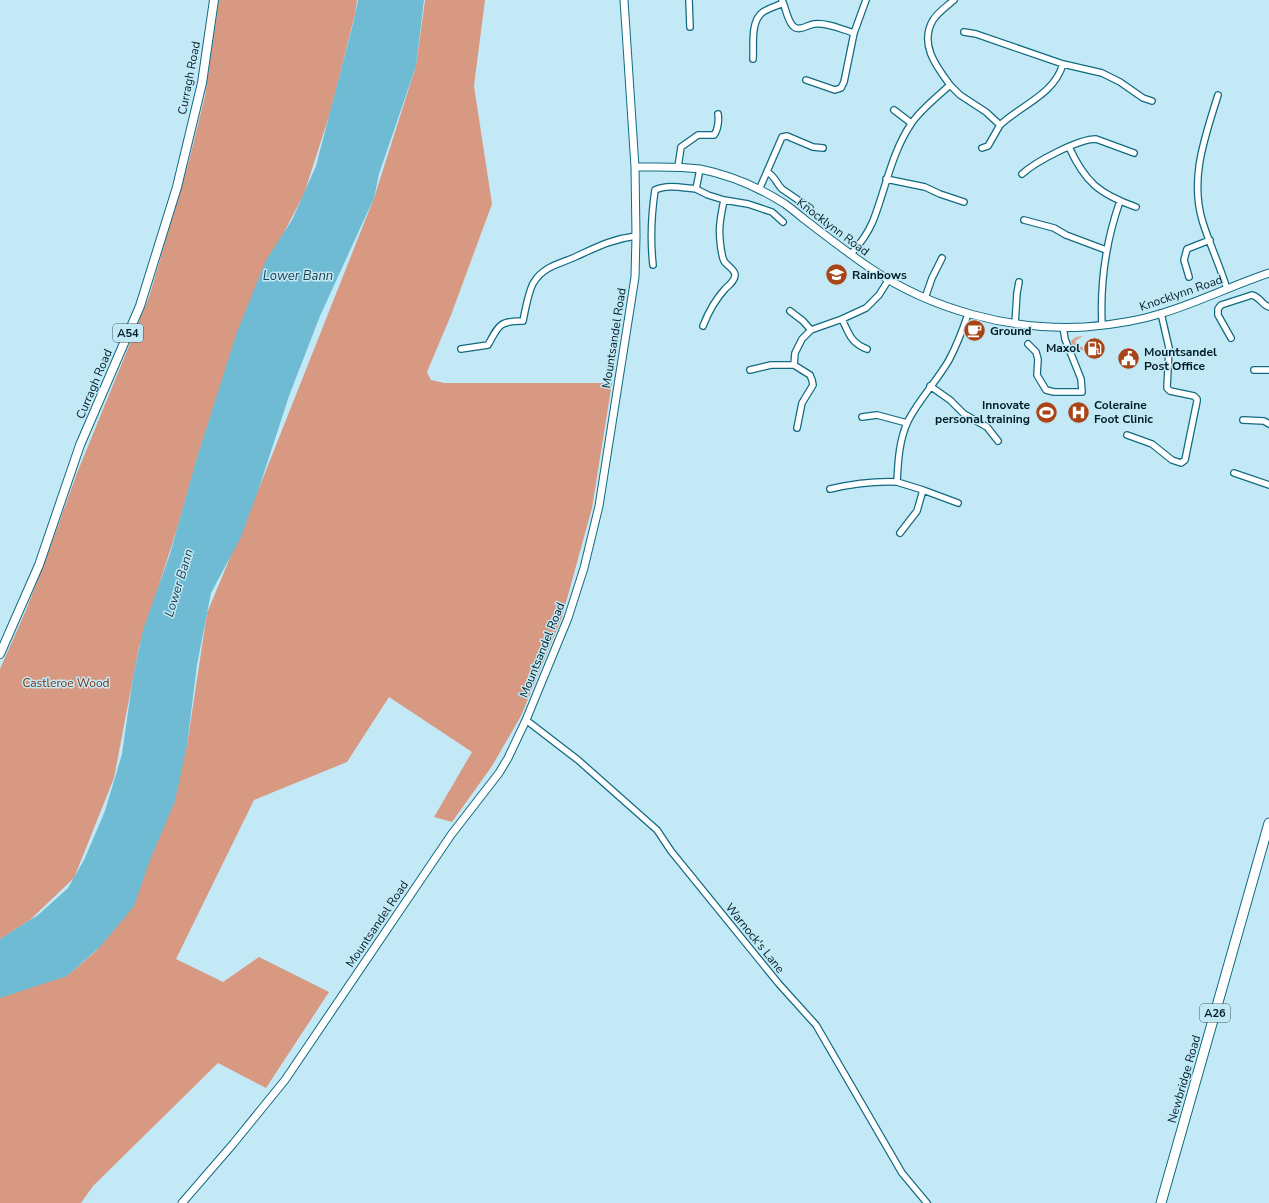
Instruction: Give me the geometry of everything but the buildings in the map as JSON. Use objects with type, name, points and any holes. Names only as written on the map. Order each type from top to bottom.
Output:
[{"type":"highway","name":"Newbridge Road","points":[[1161,1203],[1269,823]]},
{"type":"main road","name":"Curragh Road","points":[[0,654],[39,564],[80,445],[140,306],[177,187],[201,90],[214,0]]},
{"type":"street","name":"Mountsandel Road","points":[[182,1203],[233,1144],[285,1080],[451,834],[508,758],[526,720],[568,618],[584,568],[599,506],[635,277],[635,167],[624,0]]},
{"type":"street","points":[[689,0],[690,28]]},
{"type":"street","points":[[806,80],[835,90],[841,88],[844,82],[854,33],[866,0]]},
{"type":"street","points":[[954,0],[934,19],[929,29],[927,41],[929,51],[935,64],[950,85],[960,95],[986,112],[1000,125]]},
{"type":"street","points":[[753,59],[755,24],[757,19],[763,12],[782,2],[793,26],[797,29],[819,24],[854,33]]},
{"type":"street","points":[[964,32],[976,34],[1063,64],[1102,73],[1120,82],[1143,98],[1152,101]]},
{"type":"street","points":[[982,148],[988,146],[1000,125],[1017,111],[1045,93],[1057,77],[1063,64]]},
{"type":"street","points":[[851,254],[862,240],[873,220],[898,148],[911,123],[950,85]]},
{"type":"street","points":[[1218,95],[1206,135],[1198,170],[1197,182],[1201,213],[1227,289]]},
{"type":"street","points":[[894,110],[911,123]]},
{"type":"street","points":[[678,167],[681,147],[698,135],[714,135],[716,132],[718,114]]},
{"type":"street","points":[[759,190],[782,137],[787,136],[813,147],[823,148]]},
{"type":"street","points":[[1022,174],[1027,169],[1043,160],[1089,139],[1096,139],[1134,153]]},
{"type":"street","points":[[1069,147],[1080,168],[1093,184],[1108,196],[1136,207]]},
{"type":"street","name":"Knocklynn Road","points":[[635,167],[678,167],[700,169],[726,176],[759,190],[787,205],[871,269],[925,298],[968,314],[1015,324],[1063,327],[1102,325],[1130,321],[1161,313],[1269,273]]},
{"type":"street","points":[[696,189],[700,169]]},
{"type":"street","points":[[767,172],[772,175],[778,186],[810,208]]},
{"type":"street","points":[[886,179],[901,183],[916,184],[964,202]]},
{"type":"street","points":[[653,265],[650,232],[651,214],[656,190],[661,188],[674,187],[696,189],[724,200],[748,204],[772,212],[783,222]]},
{"type":"street","points":[[703,326],[708,313],[724,290],[734,280],[735,276],[734,271],[724,261],[720,240],[719,224],[724,200]]},
{"type":"street","points":[[1102,325],[1102,293],[1106,250],[1112,223],[1120,201]]},
{"type":"street","points":[[1024,220],[1054,228],[1066,235],[1106,250]]},
{"type":"street","points":[[461,349],[488,345],[498,327],[510,321],[524,320],[533,282],[544,270],[554,264],[577,256],[604,243],[636,236]]},
{"type":"street","points":[[1189,277],[1184,260],[1187,249],[1210,240]]},
{"type":"street","points":[[925,298],[932,278],[942,258]]},
{"type":"street","points":[[794,365],[795,353],[802,339],[811,330],[842,320],[866,308],[879,295],[888,279]]},
{"type":"street","points":[[1015,324],[1019,282]]},
{"type":"street","points":[[1230,338],[1218,315],[1218,309],[1222,305],[1252,295],[1261,299],[1266,306],[1269,307]]},
{"type":"street","points":[[790,311],[803,321],[811,330]]},
{"type":"street","points":[[1127,436],[1152,444],[1172,460],[1177,462],[1182,463],[1186,458],[1197,399],[1194,396],[1170,391],[1167,388],[1169,348],[1161,313]]},
{"type":"street","points":[[897,482],[899,453],[907,423],[919,402],[950,359],[968,314]]},
{"type":"street","points":[[842,320],[851,339],[858,346],[867,349]]},
{"type":"street","points":[[1028,344],[1036,352],[1038,359],[1036,375],[1046,390],[1069,393],[1082,392],[1081,379],[1064,339],[1063,327]]},
{"type":"street","points":[[750,370],[771,365],[794,365],[810,375],[813,385],[802,403],[797,428]]},
{"type":"street","points":[[1254,370],[1269,370]]},
{"type":"street","points":[[930,386],[950,400],[964,414],[987,427],[998,441]]},
{"type":"street","points":[[862,417],[877,415],[907,423]]},
{"type":"street","points":[[1243,420],[1264,421],[1269,424]]},
{"type":"street","points":[[1234,473],[1269,485]]},
{"type":"street","points":[[830,490],[853,484],[897,482],[958,502]]},
{"type":"street","points":[[900,533],[917,511],[923,490]]},
{"type":"street","name":"Warnock's Lane","points":[[526,720],[578,760],[657,830],[671,851],[779,984],[816,1025],[902,1174],[927,1203]]},
{"type":"shaded area","points":[[1083,336],[1075,341],[1078,348],[1082,346],[1083,350],[1075,350],[1071,341],[1076,337]]},
{"type":"green space","name":"Castleroe Wood","points":[[219,0],[357,0],[355,14],[331,110],[304,194],[256,286],[225,372],[198,455],[177,529],[139,647],[114,778],[74,878],[30,920],[0,939],[0,669],[26,610],[77,473],[149,297],[189,161],[205,96]]},
{"type":"green space","points":[[425,0],[485,0],[474,86],[492,204],[451,315],[427,372],[431,380],[444,383],[612,383],[592,508],[562,617],[521,716],[492,766],[452,822],[434,817],[472,752],[389,697],[347,762],[254,800],[176,959],[223,982],[259,957],[329,992],[266,1088],[218,1063],[93,1186],[81,1203],[0,1203],[0,995],[67,976],[97,950],[187,745],[207,613],[259,488],[374,198],[416,66]]},
{"type":"water","name":"Lower Bann","points":[[358,0],[424,0],[416,66],[379,174],[374,198],[320,316],[289,396],[259,488],[241,537],[211,593],[197,665],[187,745],[175,801],[150,860],[134,906],[101,946],[67,976],[0,998],[0,939],[38,915],[68,888],[84,860],[105,811],[122,754],[133,677],[143,630],[170,554],[196,461],[237,332],[266,260],[292,220],[316,166]]},
{"type":"place","name":"Rainbows","points":[[837,275]]},
{"type":"place","name":"Ground","points":[[975,331]]},
{"type":"place","name":"Maxol","points":[[1095,348]]},
{"type":"place","name":"Mountsandel Post Office","points":[[1129,359]]},
{"type":"place","name":"Innovate personal training","points":[[1046,412]]},
{"type":"place","name":"Coleraine Foot Clinic","points":[[1078,412]]}]
